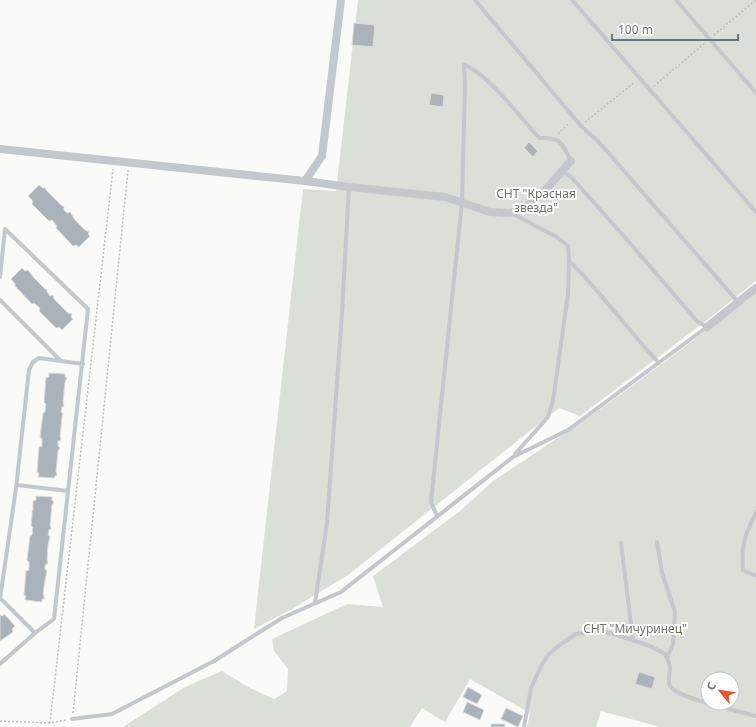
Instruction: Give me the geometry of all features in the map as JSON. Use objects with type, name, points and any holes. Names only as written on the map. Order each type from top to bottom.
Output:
[{"type":"street","points":[[305,181],[322,156],[341,0]]},
{"type":"street","points":[[0,149],[305,181],[349,188],[445,197],[490,212],[510,213],[524,208],[540,196],[571,161]]},
{"type":"street","points":[[707,327],[756,288]]},
{"type":"lane","points":[[475,0],[574,118],[598,141],[738,302]]},
{"type":"lane","points":[[572,0],[756,212]]},
{"type":"lane","points":[[676,0],[756,93]]},
{"type":"lane","points":[[437,516],[431,502],[462,202],[465,84],[464,65],[468,66],[487,80],[539,138],[551,137],[562,143],[571,161]]},
{"type":"lane","points":[[513,457],[568,430],[707,327],[697,321],[571,177],[562,171]]},
{"type":"lane","points":[[315,603],[327,522],[342,313],[349,188]]},
{"type":"lane","points":[[72,719],[112,714],[214,661],[282,618],[340,592],[513,457],[548,417],[553,402],[568,294],[568,246],[557,237],[510,213]]},
{"type":"lane","points":[[0,277],[4,229],[88,308],[54,620],[35,633],[0,664]]},
{"type":"lane","points":[[569,261],[602,295],[659,363]]},
{"type":"lane","points":[[0,300],[61,361]]},
{"type":"lane","points":[[35,633],[0,599],[17,485],[29,370],[33,362],[39,358],[83,364]]},
{"type":"lane","points":[[17,485],[68,491]]},
{"type":"lane","points":[[756,512],[745,535],[742,553],[743,570],[756,576]]},
{"type":"lane","points":[[621,542],[632,640]]},
{"type":"lane","points":[[657,542],[662,573],[675,612],[673,644],[667,658]]},
{"type":"lane","points":[[524,727],[531,688],[548,654],[576,634],[604,631],[656,649],[665,654],[670,668],[668,677],[669,686],[674,692],[756,716]]},
{"type":"path","points":[[650,90],[756,0]]},
{"type":"path","points":[[581,126],[640,78]]},
{"type":"path","points":[[551,137],[559,134],[574,118]]},
{"type":"path","points":[[50,724],[114,161]]},
{"type":"path","points":[[0,721],[50,724],[72,719],[129,162]]},
{"type":"green space","name":"СНТ \"Красная звезда\"","points":[[358,0],[756,0],[756,281],[702,324],[580,416],[559,408],[348,575],[292,609],[254,629],[303,189],[336,191]]},
{"type":"green space","name":"СНТ \"Мичуринец\"","points":[[756,292],[756,727],[660,727],[601,711],[596,727],[527,727],[530,713],[470,679],[445,722],[422,708],[410,727],[123,727],[185,687],[222,671],[250,688],[274,699],[287,691],[288,669],[274,651],[272,639],[347,604],[383,607],[373,576],[460,511],[493,481],[609,403]]},
{"type":"building","points":[[354,23],[375,25],[373,47],[352,45]]},
{"type":"building","points":[[431,93],[444,95],[443,107],[429,105]]},
{"type":"building","points":[[529,142],[538,151],[533,157],[524,148]]},
{"type":"building","points":[[39,185],[45,188],[64,207],[64,210],[67,213],[70,212],[75,220],[89,232],[88,234],[90,236],[79,247],[76,245],[73,246],[56,228],[57,226],[52,220],[49,221],[32,204],[33,201],[28,196]]},
{"type":"building","points":[[22,268],[25,271],[28,270],[47,290],[50,296],[53,295],[54,299],[68,313],[72,314],[71,317],[73,319],[62,330],[59,327],[56,328],[39,311],[40,308],[34,303],[32,304],[15,286],[11,279]]},
{"type":"building","points":[[49,373],[65,374],[65,377],[67,378],[65,382],[64,406],[62,407],[61,412],[63,413],[61,438],[60,441],[58,441],[58,446],[60,448],[58,451],[57,475],[54,478],[38,477],[39,473],[37,472],[39,447],[42,446],[42,439],[40,437],[43,413],[45,412],[46,404],[44,402],[46,378],[49,377]]},
{"type":"building","points":[[36,496],[52,497],[54,502],[52,505],[51,529],[49,530],[48,535],[50,536],[48,545],[48,563],[45,565],[45,569],[47,571],[43,594],[44,599],[42,599],[42,602],[25,600],[26,596],[24,595],[26,571],[29,570],[29,562],[27,560],[30,536],[32,535],[33,527],[31,526],[33,501],[36,500]]},
{"type":"building","points":[[4,614],[15,626],[12,629],[13,632],[0,641],[0,615],[3,616]]},
{"type":"building","points":[[639,672],[655,677],[652,689],[635,684]]},
{"type":"building","points":[[468,687],[482,695],[477,704],[463,697]]},
{"type":"building","points":[[467,702],[484,710],[480,720],[463,712]]},
{"type":"building","points":[[506,708],[523,716],[518,727],[501,719]]},
{"type":"building","points":[[491,724],[505,724],[505,727],[491,727]]}]
